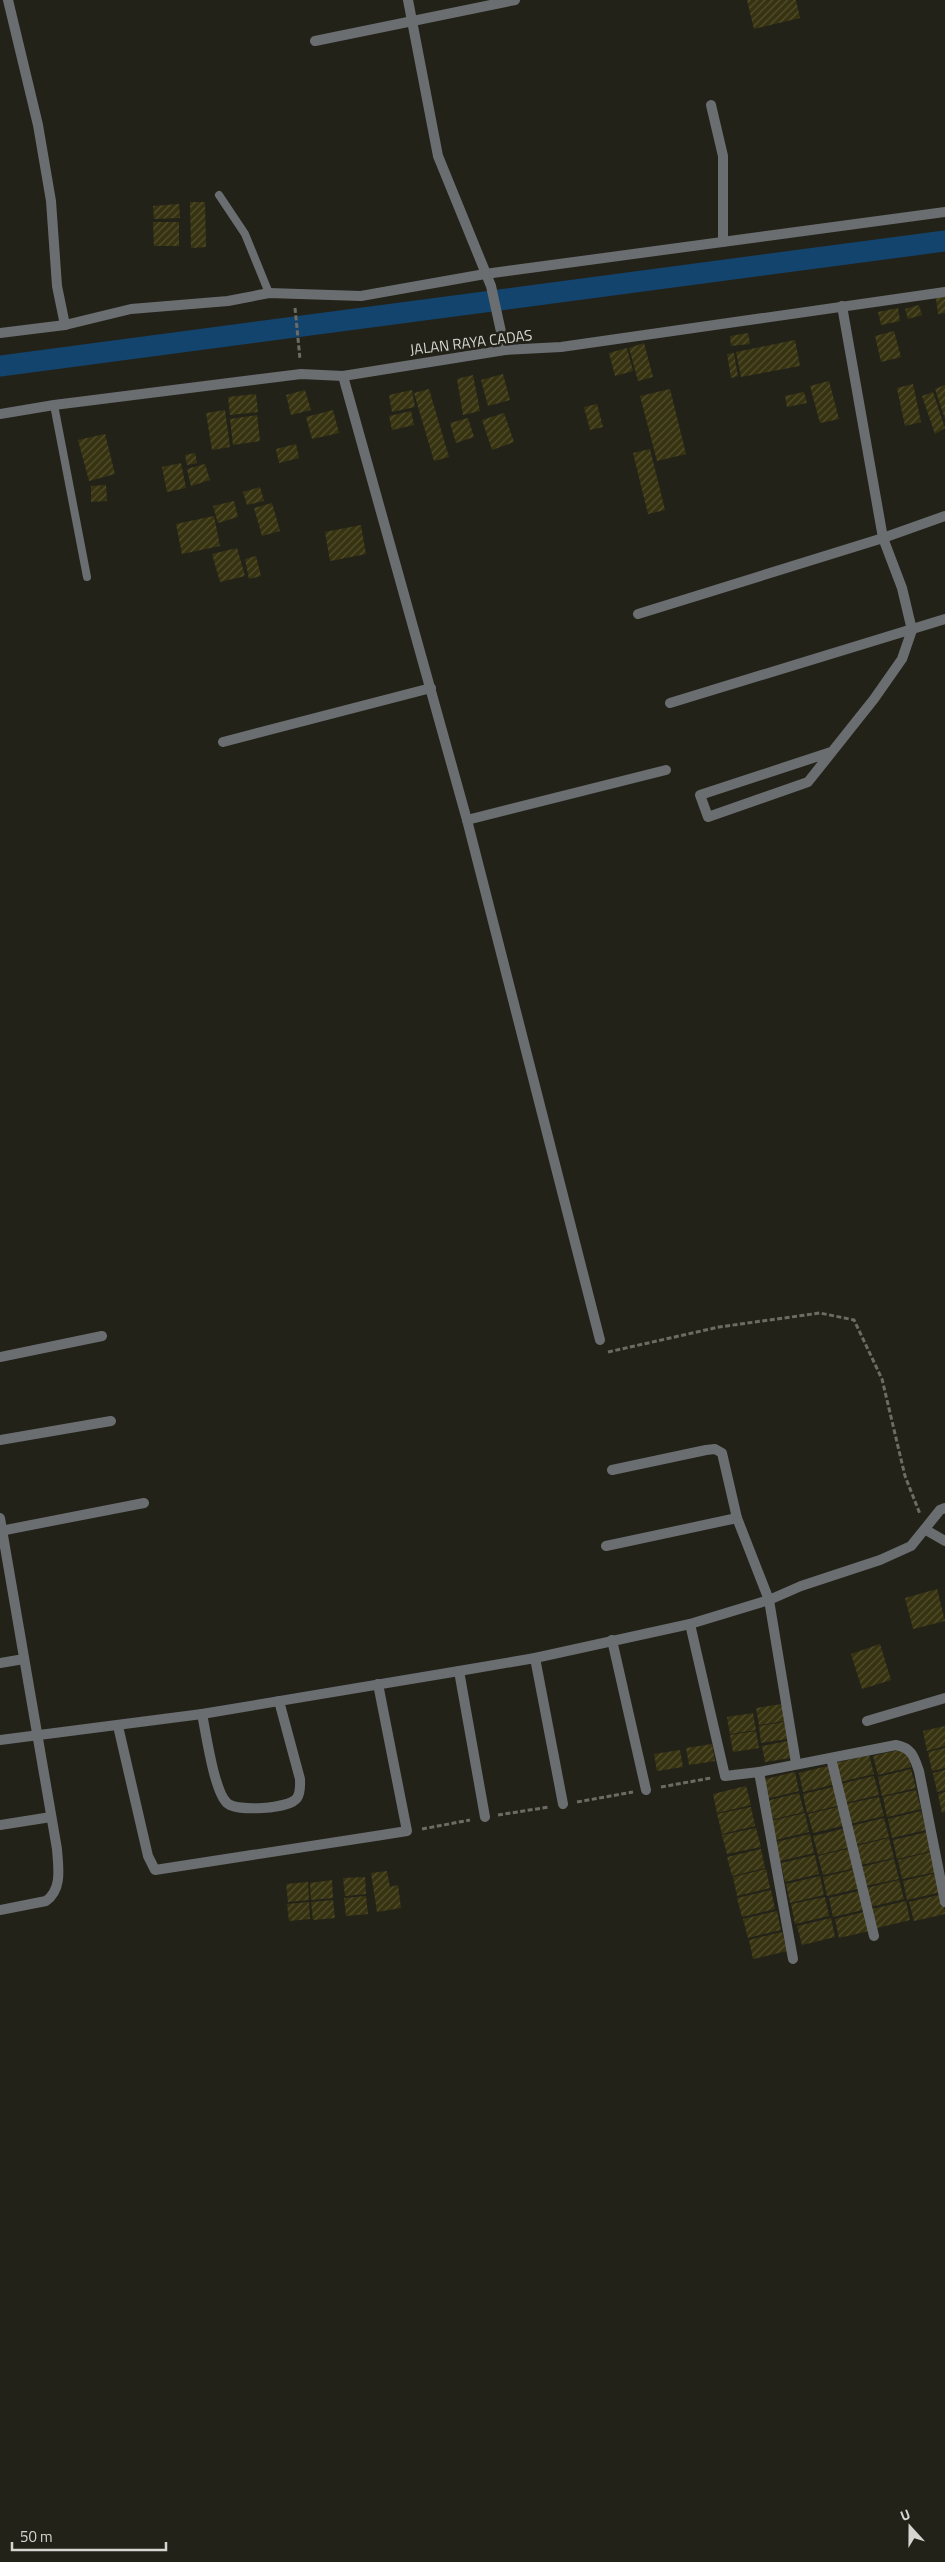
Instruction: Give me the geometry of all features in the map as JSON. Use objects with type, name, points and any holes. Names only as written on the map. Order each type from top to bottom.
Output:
[{"type":"street","points":[[408,0],[438,156],[491,286],[505,350]]},
{"type":"street","points":[[315,41],[515,0]]},
{"type":"street","points":[[0,11],[10,4],[38,125],[51,201],[57,286],[65,325]]},
{"type":"street","points":[[711,104],[723,156],[723,242]]},
{"type":"street","points":[[0,333],[65,325],[132,309],[228,301],[270,292],[361,296],[485,274],[945,212]]},
{"type":"street","name":"JALAN RAYA CADAS","points":[[0,414],[54,405],[301,374],[343,376],[505,350],[561,347],[945,292]]},
{"type":"street","points":[[831,752],[700,795],[708,817],[808,782],[874,700],[902,659],[912,630],[902,588],[883,538],[842,306]]},
{"type":"street","points":[[343,376],[467,820],[600,1340]]},
{"type":"street","points":[[638,614],[883,538],[945,516]]},
{"type":"street","points":[[670,703],[945,619]]},
{"type":"street","points":[[223,742],[431,688]]},
{"type":"street","points":[[467,820],[666,770]]},
{"type":"street","points":[[0,1357],[102,1336]]},
{"type":"street","points":[[0,1440],[111,1421]]},
{"type":"street","points":[[612,1470],[706,1450],[718,1450],[722,1453],[737,1518],[769,1600],[796,1763]]},
{"type":"street","points":[[2,1531],[144,1503]]},
{"type":"street","points":[[0,1740],[202,1714],[459,1671],[535,1658],[690,1624],[769,1600],[801,1586],[880,1560],[911,1546],[926,1530],[940,1510],[945,1508]]},
{"type":"street","points":[[0,1518],[50,1818],[57,1849],[57,1886],[46,1901],[0,1910]]},
{"type":"street","points":[[606,1546],[737,1518]]},
{"type":"street","points":[[926,1530],[945,1541]]},
{"type":"street","points":[[690,1624],[724,1776],[759,1772],[896,1744],[906,1747],[913,1754],[919,1771],[945,1902]]},
{"type":"street","points":[[612,1640],[646,1790]]},
{"type":"street","points":[[535,1658],[563,1804]]},
{"type":"street","points":[[0,1663],[24,1659]]},
{"type":"street","points":[[459,1671],[485,1818]]},
{"type":"street","points":[[118,1726],[148,1856],[155,1870],[382,1836],[407,1831],[378,1684]]},
{"type":"street","points":[[866,1721],[945,1698]]},
{"type":"street","points":[[202,1714],[214,1772],[226,1802],[233,1807],[256,1809],[286,1804],[297,1798],[300,1790],[300,1779],[279,1701]]},
{"type":"street","points":[[831,1758],[874,1936]]},
{"type":"street","points":[[759,1772],[793,1959]]},
{"type":"street","points":[[0,1824],[50,1818]]},
{"type":"lane","points":[[219,195],[245,234],[270,292]]},
{"type":"lane","points":[[54,405],[87,577]]},
{"type":"path","points":[[295,308],[301,362]]},
{"type":"path","points":[[600,1340],[606,1352],[614,1352],[719,1327],[820,1313],[854,1320],[882,1379],[905,1476],[926,1530]]},
{"type":"building","points":[[747,0],[796,0],[800,18],[754,29]]},
{"type":"building","points":[[190,202],[205,202],[206,247],[191,248]]},
{"type":"building","points":[[179,204],[180,218],[154,219],[153,206]]},
{"type":"building","points":[[153,222],[179,222],[179,246],[154,246]]},
{"type":"building","points":[[945,297],[945,313],[938,314],[936,298]]},
{"type":"building","points":[[919,305],[922,315],[908,319],[905,309]]},
{"type":"building","points":[[898,308],[900,321],[881,325],[878,312]]},
{"type":"building","points":[[894,331],[901,357],[881,362],[875,336]]},
{"type":"building","points":[[748,333],[750,344],[731,346],[730,336]]},
{"type":"building","points":[[795,340],[800,366],[741,377],[736,352]]},
{"type":"building","points":[[644,343],[653,377],[638,381],[629,348]]},
{"type":"building","points":[[627,348],[633,371],[615,376],[609,353]]},
{"type":"building","points":[[734,353],[738,376],[731,378],[727,354]]},
{"type":"building","points":[[503,374],[510,400],[488,406],[481,380]]},
{"type":"building","points":[[473,375],[480,411],[463,415],[457,379]]},
{"type":"building","points":[[829,381],[839,419],[820,423],[810,386]]},
{"type":"building","points":[[913,384],[921,422],[905,426],[897,388]]},
{"type":"building","points":[[945,385],[945,419],[935,389]]},
{"type":"building","points":[[429,389],[449,457],[434,461],[414,393]]},
{"type":"building","points":[[670,389],[686,454],[657,461],[640,396]]},
{"type":"building","points":[[305,390],[311,410],[291,415],[286,395]]},
{"type":"building","points":[[412,390],[415,407],[392,412],[389,395]]},
{"type":"building","points":[[804,392],[807,403],[787,407],[785,396]]},
{"type":"building","points":[[933,392],[945,428],[935,434],[922,396]]},
{"type":"building","points":[[256,394],[258,412],[230,415],[228,397]]},
{"type":"building","points":[[597,404],[603,427],[590,430],[584,407]]},
{"type":"building","points":[[225,410],[230,447],[212,450],[206,413]]},
{"type":"building","points":[[333,410],[339,433],[312,439],[306,417]]},
{"type":"building","points":[[411,411],[414,425],[392,430],[389,416]]},
{"type":"building","points":[[504,413],[514,442],[492,450],[482,420]]},
{"type":"building","points":[[257,415],[260,441],[233,445],[230,419]]},
{"type":"building","points":[[468,418],[474,437],[456,443],[450,423]]},
{"type":"building","points":[[105,434],[115,474],[89,481],[78,440]]},
{"type":"building","points":[[296,444],[299,458],[279,463],[276,449]]},
{"type":"building","points":[[650,449],[665,510],[648,514],[633,453]]},
{"type":"building","points":[[195,453],[197,463],[187,465],[185,455]]},
{"type":"building","points":[[181,463],[186,488],[167,492],[162,467]]},
{"type":"building","points":[[205,464],[210,480],[191,486],[187,469]]},
{"type":"building","points":[[106,485],[107,501],[91,502],[91,486]]},
{"type":"building","points":[[260,487],[264,501],[247,505],[243,492]]},
{"type":"building","points":[[234,501],[238,517],[218,523],[213,506]]},
{"type":"building","points":[[272,503],[280,531],[262,536],[254,508]]},
{"type":"building","points":[[214,516],[220,546],[182,554],[176,524]]},
{"type":"building","points":[[361,525],[366,554],[330,561],[325,532]]},
{"type":"building","points":[[237,548],[245,576],[220,582],[212,554]]},
{"type":"building","points":[[256,556],[261,576],[249,579],[245,559]]},
{"type":"building","points":[[937,1589],[945,1621],[913,1629],[905,1598]]},
{"type":"building","points":[[880,1644],[891,1680],[862,1689],[851,1654]]},
{"type":"building","points":[[782,1704],[785,1721],[759,1725],[756,1708]]},
{"type":"building","points":[[753,1713],[756,1730],[730,1734],[727,1717]]},
{"type":"building","points":[[785,1722],[787,1739],[761,1743],[759,1726]]},
{"type":"building","points":[[945,1726],[945,1746],[927,1751],[923,1731]]},
{"type":"building","points":[[756,1731],[759,1748],[733,1752],[730,1735]]},
{"type":"building","points":[[788,1741],[790,1758],[765,1762],[762,1746]]},
{"type":"building","points":[[712,1744],[715,1761],[689,1765],[686,1748]]},
{"type":"building","points":[[907,1748],[911,1767],[878,1775],[873,1756]]},
{"type":"building","points":[[945,1748],[945,1768],[932,1771],[928,1752]]},
{"type":"building","points":[[680,1750],[683,1767],[657,1771],[654,1754]]},
{"type":"building","points":[[869,1755],[874,1774],[840,1782],[836,1763]]},
{"type":"building","points":[[832,1765],[836,1784],[803,1792],[799,1773]]},
{"type":"building","points":[[911,1769],[916,1788],[882,1796],[878,1777]]},
{"type":"building","points":[[945,1770],[945,1790],[937,1792],[933,1773]]},
{"type":"building","points":[[795,1772],[799,1791],[766,1799],[761,1780]]},
{"type":"building","points":[[874,1776],[879,1795],[845,1803],[840,1784]]},
{"type":"building","points":[[746,1786],[751,1805],[717,1813],[713,1794]]},
{"type":"building","points":[[837,1786],[841,1805],[807,1813],[803,1794]]},
{"type":"building","points":[[916,1790],[921,1809],[887,1817],[883,1797]]},
{"type":"building","points":[[945,1792],[945,1812],[942,1813],[938,1794]]},
{"type":"building","points":[[799,1793],[804,1812],[770,1820],[766,1801]]},
{"type":"building","points":[[879,1797],[884,1816],[850,1824],[846,1804]]},
{"type":"building","points":[[842,1806],[846,1825],[813,1833],[808,1814]]},
{"type":"building","points":[[751,1807],[755,1826],[722,1834],[717,1814]]},
{"type":"building","points":[[921,1811],[926,1830],[892,1838],[888,1819]]},
{"type":"building","points":[[805,1813],[809,1832],[775,1840],[771,1821]]},
{"type":"building","points":[[884,1818],[889,1837],[855,1845],[851,1826]]},
{"type":"building","points":[[756,1828],[761,1847],[727,1854],[722,1835]]},
{"type":"building","points":[[847,1828],[851,1847],[818,1855],[813,1836]]},
{"type":"building","points":[[927,1832],[931,1851],[897,1859],[893,1840]]},
{"type":"building","points":[[810,1834],[814,1853],[780,1861],[776,1842]]},
{"type":"building","points":[[889,1838],[894,1858],[860,1865],[856,1846]]},
{"type":"building","points":[[852,1848],[856,1868],[823,1875],[818,1856]]},
{"type":"building","points":[[761,1849],[765,1868],[732,1876],[727,1857]]},
{"type":"building","points":[[931,1852],[936,1872],[902,1879],[898,1860]]},
{"type":"building","points":[[815,1855],[819,1874],[785,1882],[781,1863]]},
{"type":"building","points":[[894,1859],[899,1879],[865,1886],[861,1867]]},
{"type":"building","points":[[766,1869],[770,1888],[737,1896],[733,1877]]},
{"type":"building","points":[[857,1869],[861,1888],[827,1896],[823,1877]]},
{"type":"building","points":[[387,1871],[390,1887],[398,1885],[401,1908],[377,1912],[371,1873]]},
{"type":"building","points":[[937,1873],[941,1892],[907,1900],[903,1881]]},
{"type":"building","points":[[820,1876],[824,1895],[790,1903],[786,1884]]},
{"type":"building","points":[[365,1877],[366,1894],[345,1896],[343,1878]]},
{"type":"building","points":[[332,1880],[333,1898],[311,1900],[310,1883]]},
{"type":"building","points":[[899,1880],[904,1899],[870,1907],[866,1888]]},
{"type":"building","points":[[308,1882],[309,1900],[288,1902],[286,1884]]},
{"type":"building","points":[[771,1890],[775,1909],[742,1917],[737,1898]]},
{"type":"building","points":[[863,1890],[867,1909],[833,1917],[829,1898]]},
{"type":"building","points":[[943,1894],[945,1914],[914,1921],[909,1902]]},
{"type":"building","points":[[366,1896],[368,1914],[346,1916],[344,1898]]},
{"type":"building","points":[[825,1897],[829,1916],[795,1924],[791,1904]]},
{"type":"building","points":[[333,1900],[335,1918],[313,1920],[311,1902]]},
{"type":"building","points":[[906,1901],[910,1920],[877,1928],[872,1909]]},
{"type":"building","points":[[309,1902],[310,1919],[289,1921],[287,1904]]},
{"type":"building","points":[[777,1911],[781,1930],[748,1938],[743,1919]]},
{"type":"building","points":[[868,1911],[873,1930],[839,1938],[835,1919]]},
{"type":"building","points":[[831,1918],[835,1937],[802,1945],[797,1926]]},
{"type":"building","points":[[782,1932],[787,1951],[753,1959],[749,1940]]},
{"type":"waterway","points":[[0,366],[945,241]]}]
